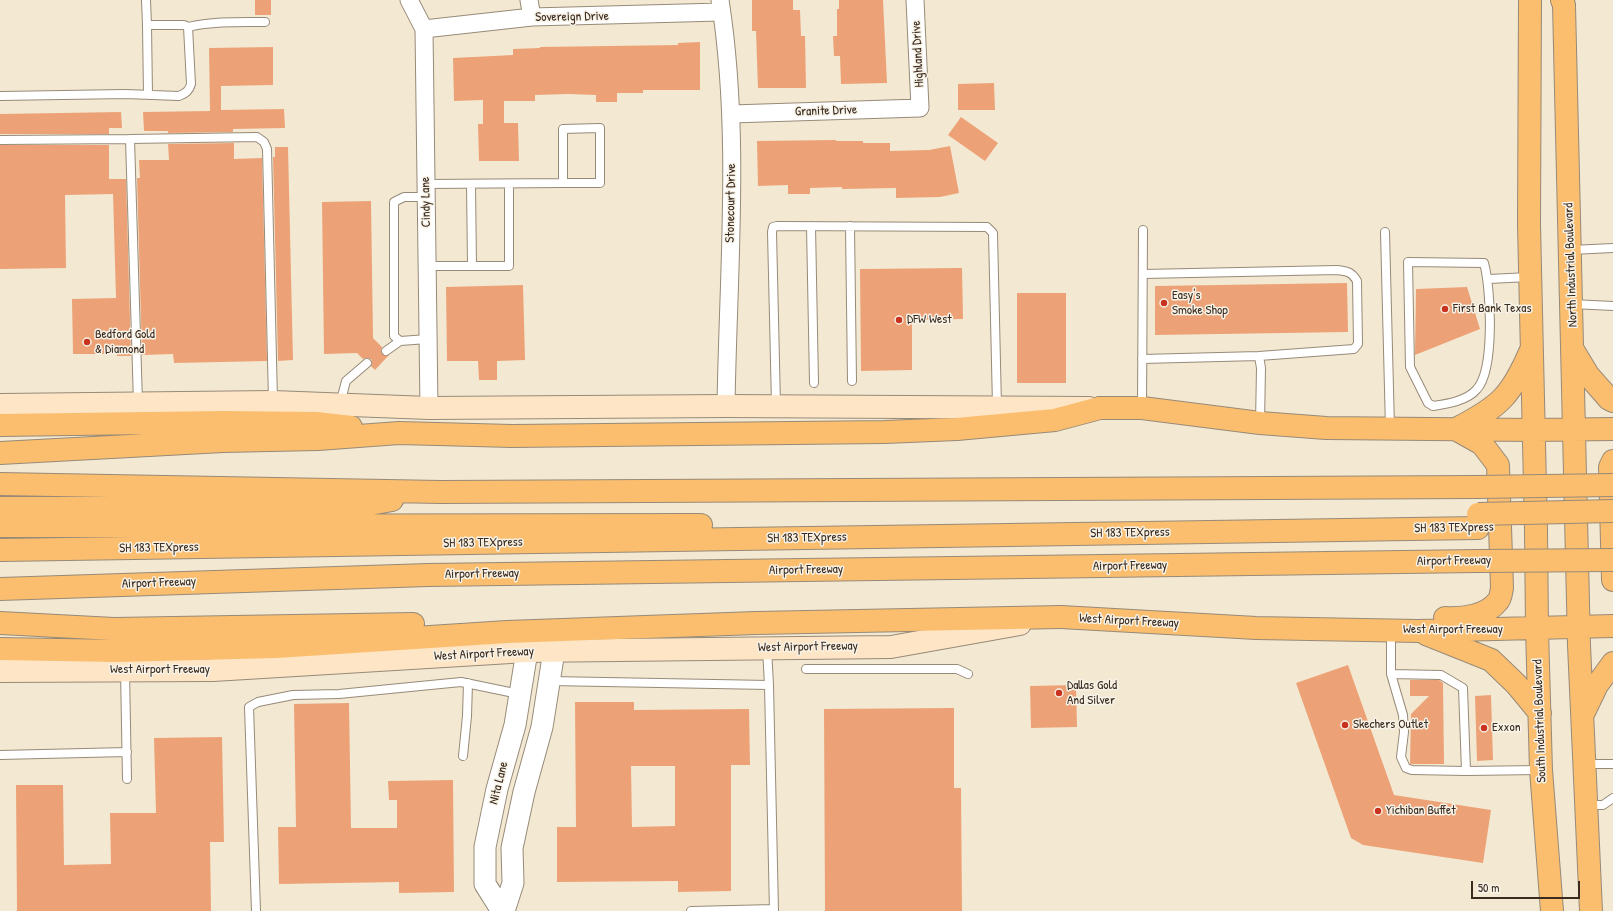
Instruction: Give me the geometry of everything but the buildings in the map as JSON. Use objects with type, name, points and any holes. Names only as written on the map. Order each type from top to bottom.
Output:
[{"type":"main road","points":[[1530,0],[1530,277],[1534,430]]},
{"type":"main road","name":"North Industrial Boulevard","points":[[1562,0],[1564,5],[1579,628]]},
{"type":"main road","points":[[1456,430],[1486,413],[1504,398],[1519,377],[1532,348]]},
{"type":"main road","points":[[1573,350],[1588,374],[1609,399],[1613,401]]},
{"type":"main road","points":[[0,405],[273,402],[429,408],[726,406],[1142,408],[1260,423],[1326,428],[1456,430],[1613,429]]},
{"type":"main road","points":[[0,425],[223,422],[316,423],[398,433],[520,436],[885,432],[1055,420],[1100,408]]},
{"type":"main road","points":[[1394,630],[1426,618],[1462,619],[1486,611],[1499,600],[1502,588],[1498,465],[1482,444],[1456,430]]},
{"type":"main road","name":"South Industrial Boulevard","points":[[1534,430],[1536,629],[1541,770],[1552,911]]},
{"type":"main road","points":[[0,452],[208,442],[318,439],[398,433]]},
{"type":"main road","points":[[1613,461],[1610,467],[1613,580]]},
{"type":"main road","points":[[0,484],[440,492],[1613,485]]},
{"type":"main road","points":[[0,508],[348,508],[440,492]]},
{"type":"main road","name":"SH 183 TEXpress","points":[[0,550],[1478,521],[1613,511]]},
{"type":"main road","name":"SH 183 TEXpress","points":[[0,526],[780,525],[1478,521],[1613,526]]},
{"type":"main road","name":"Airport Freeway","points":[[0,589],[428,575],[1613,560]]},
{"type":"main road","points":[[0,649],[118,651],[276,647],[507,632],[756,623],[1061,617]]},
{"type":"main road","name":"West Airport Freeway","points":[[0,671],[213,670],[527,651],[890,646],[1061,617],[1256,628],[1418,631],[1613,626]]},
{"type":"main road","points":[[0,623],[114,629],[506,623],[756,623]]},
{"type":"main road","points":[[1579,628],[1591,911]]},
{"type":"main road","points":[[1418,631],[1491,660],[1516,684],[1540,713]]},
{"type":"main road","points":[[1582,715],[1597,685],[1613,663]]},
{"type":"street","name":"Cindy Lane","points":[[409,0],[424,29],[429,408]]},
{"type":"street","points":[[529,0],[532,17]]},
{"type":"street","name":"Highland Drive","points":[[915,0],[920,108]]},
{"type":"street","name":"Sovereign Drive","points":[[424,29],[532,17],[720,6]]},
{"type":"street","name":"Stonecourt Drive","points":[[720,6],[731,114],[732,216],[726,406]]},
{"type":"street","name":"Granite Drive","points":[[731,114],[920,108]]},
{"type":"street","name":"Nita Lane","points":[[503,911],[485,884],[485,847],[497,789],[514,725],[527,651]]},
{"type":"street","name":"Nita Lane","points":[[503,911],[513,883],[512,848],[524,792],[542,727],[554,651]]},
{"type":"lane","points":[[146,0],[148,95]]},
{"type":"lane","points":[[147,25],[184,25],[188,27],[228,22],[266,22]]},
{"type":"lane","points":[[0,96],[179,96],[185,94],[189,90],[190,84],[188,27]]},
{"type":"lane","points":[[400,341],[394,336],[394,202],[404,197],[426,191],[471,184],[600,183],[600,128],[563,129],[563,183]]},
{"type":"lane","points":[[0,140],[257,137],[264,142],[267,149],[273,402]]},
{"type":"lane","points":[[130,139],[138,404]]},
{"type":"lane","points":[[471,184],[472,266]]},
{"type":"lane","points":[[427,266],[509,266],[509,184]]},
{"type":"lane","points":[[811,226],[814,383]]},
{"type":"lane","points":[[850,226],[852,381]]},
{"type":"lane","points":[[776,406],[773,227],[850,226],[987,227],[990,229],[993,233],[997,407]]},
{"type":"lane","points":[[1142,408],[1143,230]]},
{"type":"lane","points":[[1385,232],[1390,428]]},
{"type":"lane","points":[[1570,250],[1613,248]]},
{"type":"lane","points":[[1408,262],[1484,263],[1489,279],[1490,331],[1486,369],[1477,389],[1455,403],[1433,406],[1428,403],[1410,367],[1408,262]]},
{"type":"lane","points":[[1142,359],[1259,356],[1354,349],[1358,344],[1357,281],[1353,274],[1346,270],[1143,274]]},
{"type":"lane","points":[[1489,279],[1530,277]]},
{"type":"lane","points":[[1572,304],[1613,306]]},
{"type":"lane","points":[[386,351],[400,341],[428,339]]},
{"type":"lane","points":[[1259,356],[1261,368],[1260,423]]},
{"type":"lane","points":[[339,404],[346,381],[367,363]]},
{"type":"lane","points":[[1394,630],[1391,674],[1403,715],[1404,732],[1401,757],[1406,768],[1427,771],[1541,770]]},
{"type":"lane","points":[[691,911],[774,910],[767,648]]},
{"type":"lane","points":[[806,669],[957,669],[968,674]]},
{"type":"lane","points":[[124,671],[127,779]]},
{"type":"lane","points":[[1391,674],[1441,675],[1463,688],[1466,771]]},
{"type":"lane","points":[[549,681],[769,685]]},
{"type":"lane","points":[[256,911],[249,708],[258,702],[293,695],[339,694],[461,682],[520,694]]},
{"type":"lane","points":[[463,756],[467,716],[468,683]]},
{"type":"lane","points":[[0,755],[127,752]]},
{"type":"lane","points":[[1585,764],[1613,764]]},
{"type":"lane","points":[[1587,806],[1603,804],[1613,798]]},
{"type":"place","name":"Easy's Smoke Shop","points":[[1164,303]]},
{"type":"place","name":"First Bank Texas","points":[[1445,309]]},
{"type":"place","name":"DFW West","points":[[899,320]]},
{"type":"place","name":"Bedford Gold & Diamond","points":[[87,342]]},
{"type":"place","name":"Dallas Gold And Silver","points":[[1059,693]]},
{"type":"place","name":"Skechers Outlet","points":[[1345,725]]},
{"type":"place","name":"Exxon","points":[[1484,728]]},
{"type":"place","name":"Yichiban Buffet","points":[[1378,811]]}]
